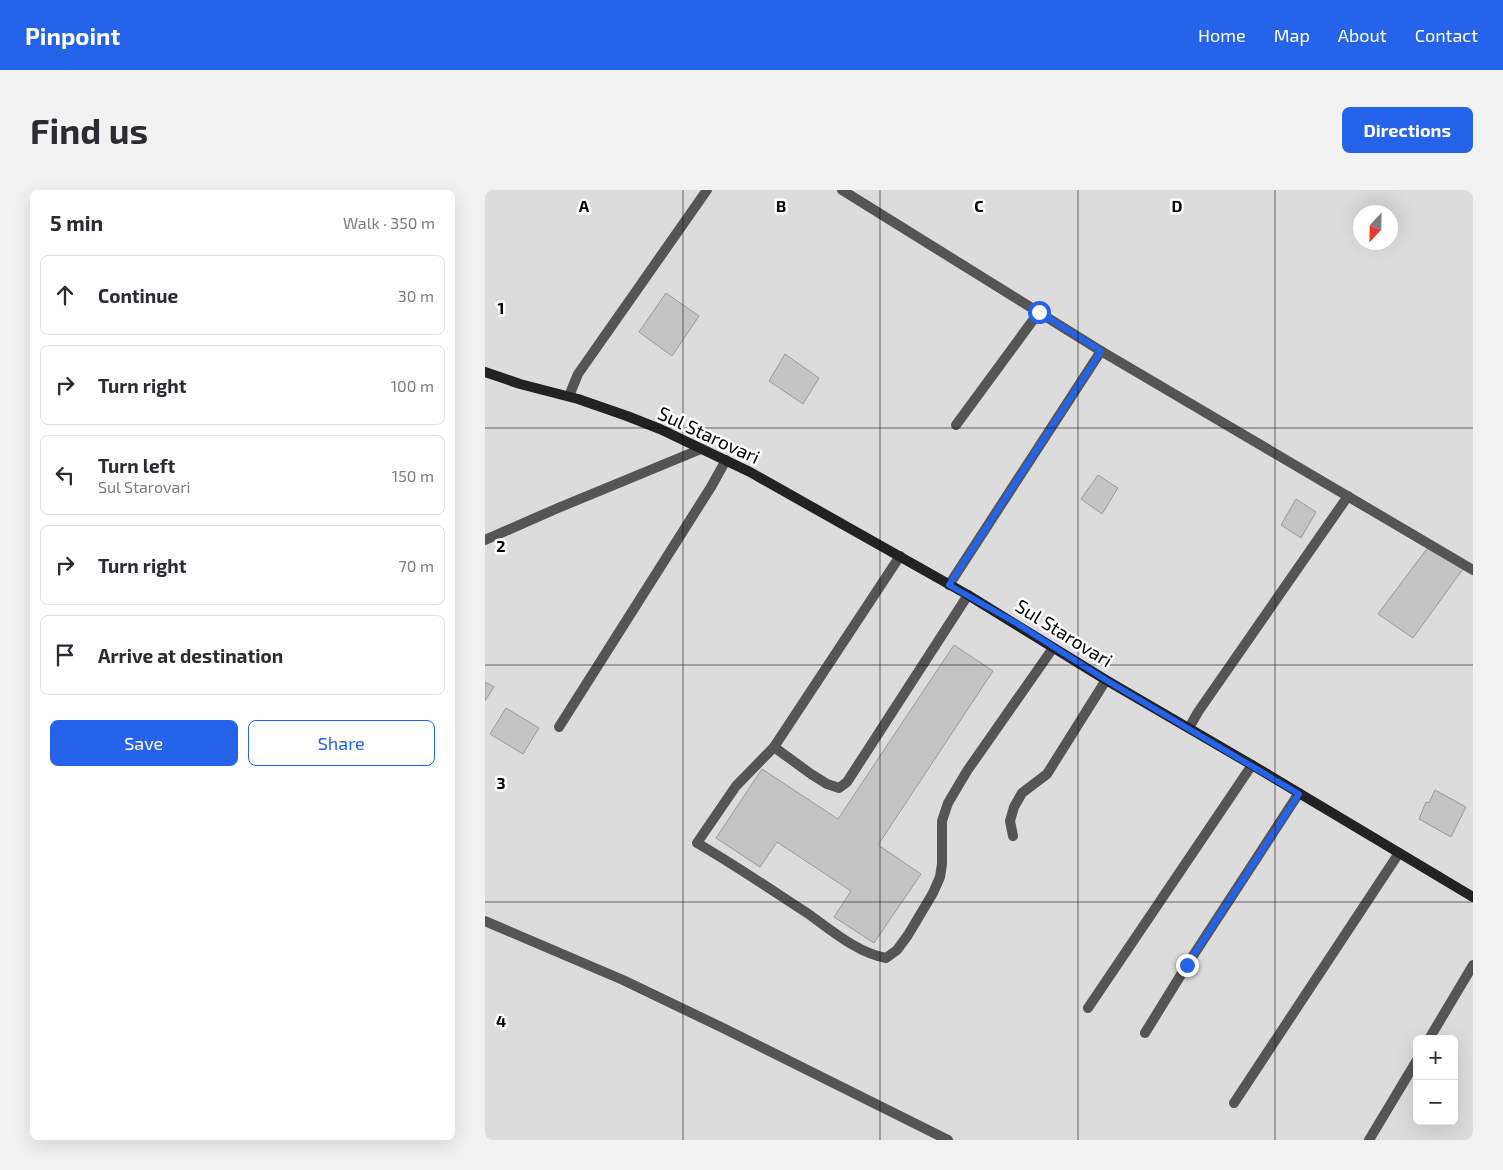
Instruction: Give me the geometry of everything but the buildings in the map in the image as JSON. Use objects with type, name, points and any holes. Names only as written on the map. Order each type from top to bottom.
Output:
[{"type":"main road","name":"Sul Starovari","points":[[485,372],[520,384],[569,396],[627,416],[726,460],[1016,623],[1106,680],[1473,897]]},
{"type":"street","points":[[569,396],[578,374],[707,190]]},
{"type":"street","points":[[842,190],[1101,351],[1473,570]]},
{"type":"street","points":[[956,425],[1039,312]]},
{"type":"street","points":[[949,585],[1101,351]]},
{"type":"street","points":[[485,540],[701,449]]},
{"type":"street","points":[[559,727],[711,487],[726,460]]},
{"type":"street","points":[[1189,728],[1198,712],[1348,496]]},
{"type":"street","points":[[899,556],[774,747],[736,786],[697,844],[736,866],[855,946],[886,958],[897,950],[908,935],[933,893],[939,877],[942,864],[942,821],[949,803],[967,771],[1053,648]]},
{"type":"street","points":[[774,747],[827,784],[839,788],[847,782],[968,595]]},
{"type":"street","points":[[1013,836],[1010,821],[1013,807],[1022,793],[1047,774],[1106,680]]},
{"type":"street","points":[[1089,1008],[1252,765]]},
{"type":"street","points":[[1145,1033],[1187,965],[1299,794]]},
{"type":"street","points":[[1234,1103],[1399,853]]},
{"type":"street","points":[[485,922],[623,980],[947,1140]]},
{"type":"street","points":[[1431,1035],[1473,965]]},
{"type":"street","points":[[1369,1140],[1413,1067]]},
{"type":"shaded area","points":[[485,190],[1473,190],[1473,1140],[485,1140]]},
{"type":"route","points":[[1039,312],[1101,351],[949,585],[1016,623],[1053,648],[1299,794],[1187,965]]}]
